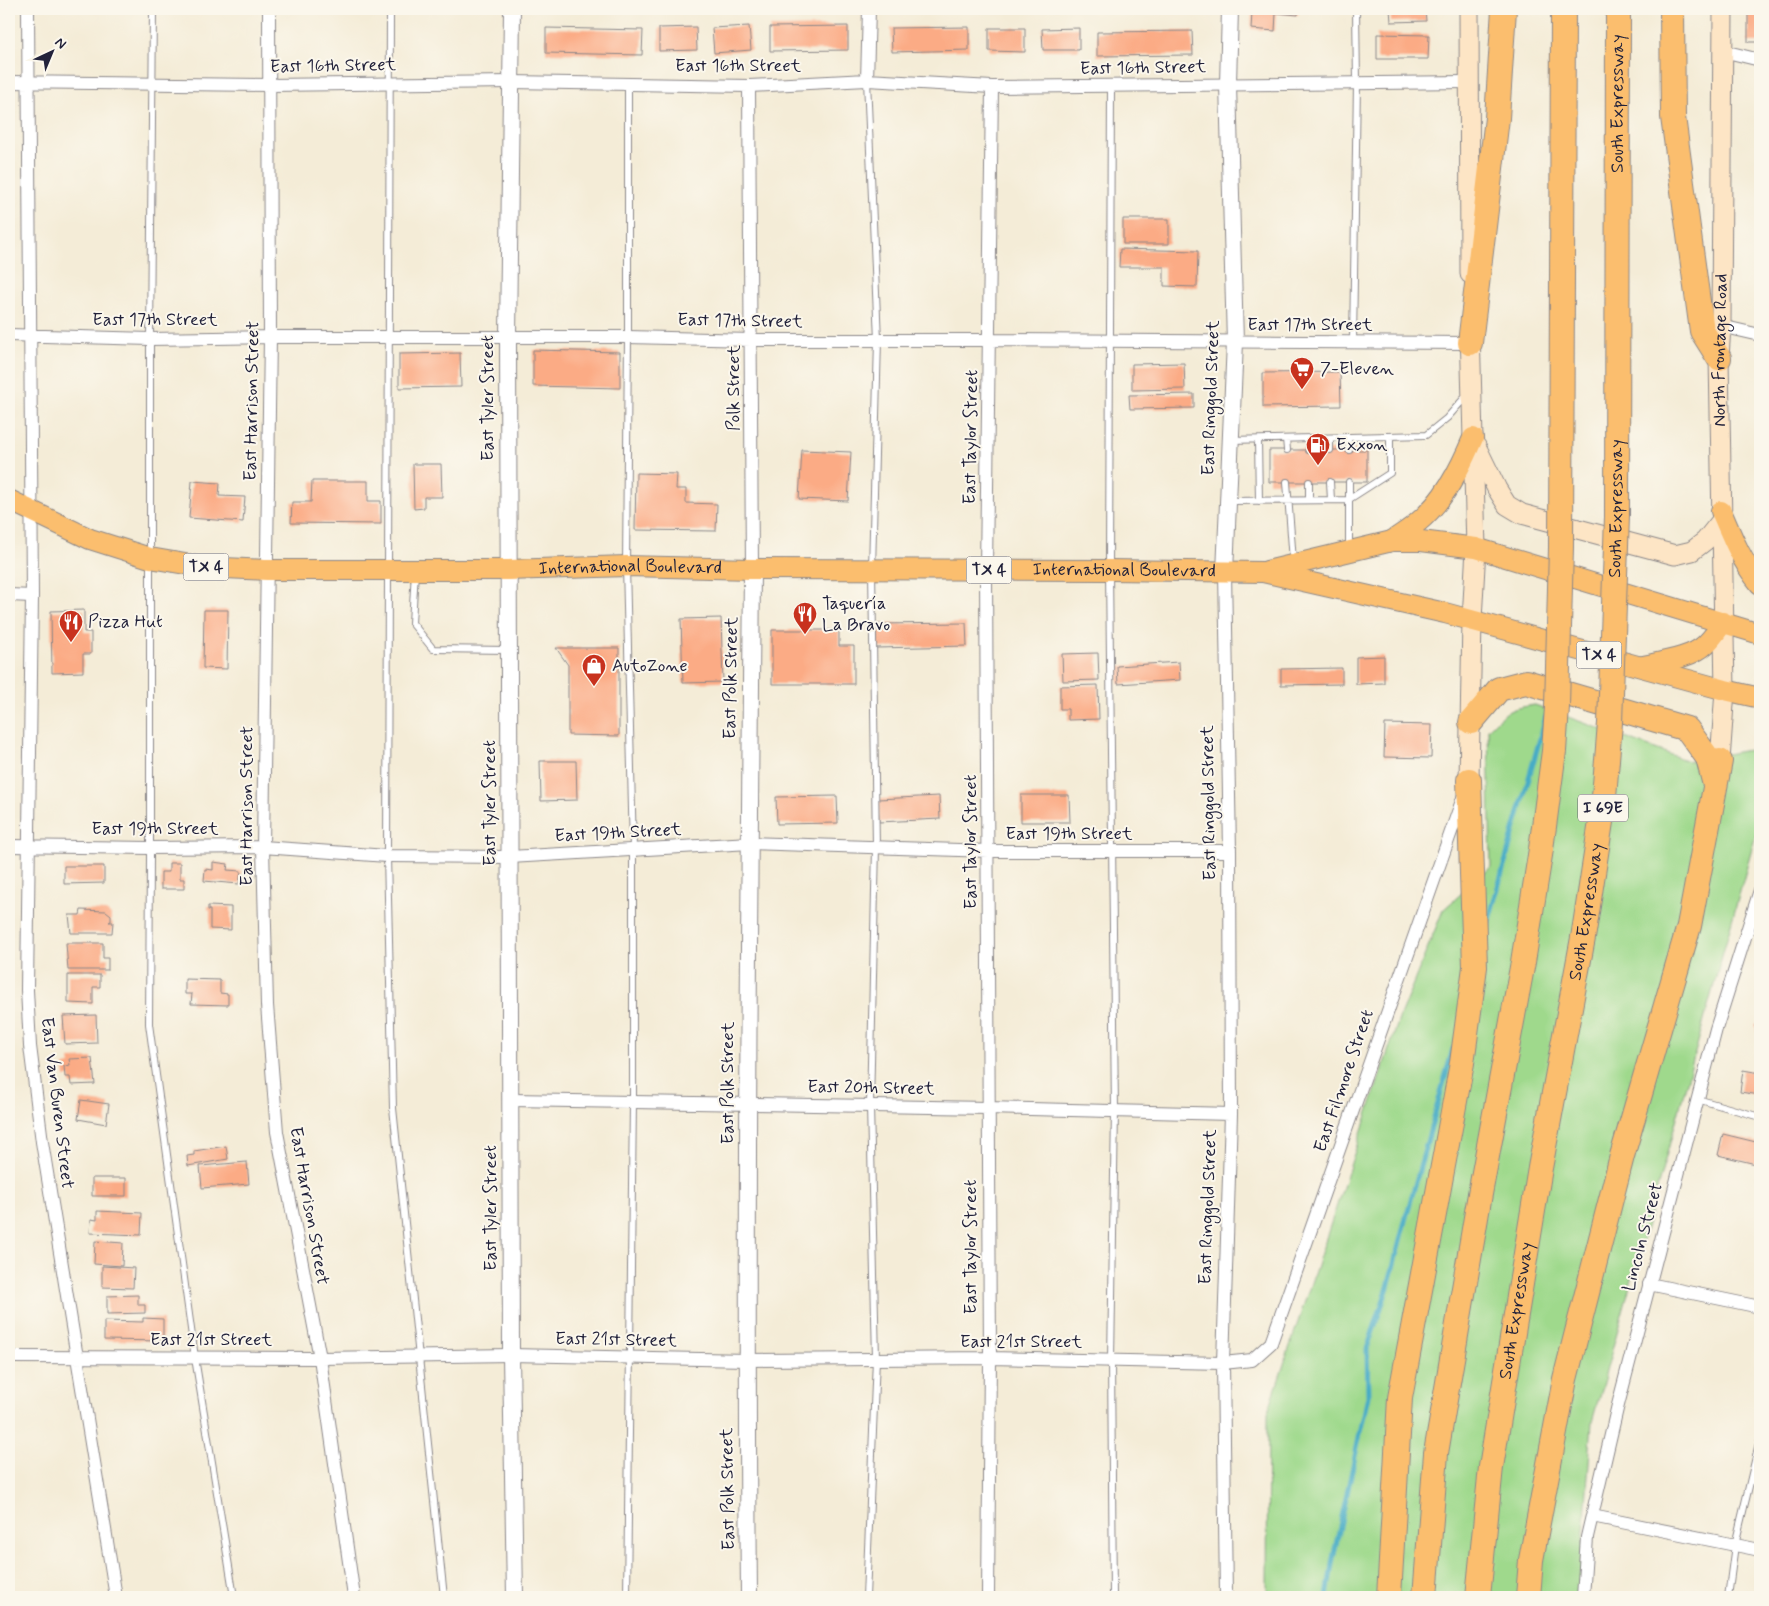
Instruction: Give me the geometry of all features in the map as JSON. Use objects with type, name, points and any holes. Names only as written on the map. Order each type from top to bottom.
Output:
[{"type":"highway","points":[[1470,343],[1497,118],[1504,9]]},
{"type":"highway","points":[[1425,1597],[1436,1453],[1480,1194],[1523,962],[1554,752],[1561,547],[1563,9]]},
{"type":"highway","name":"South Expressway","points":[[1478,1597],[1491,1467],[1538,1178],[1583,938],[1603,809],[1610,723],[1617,516],[1618,9]]},
{"type":"highway","points":[[1672,9],[1673,117],[1702,331],[1719,358]]},
{"type":"highway","points":[[1471,722],[1499,689],[1526,682],[1687,728],[1714,760],[1716,787],[1689,926],[1622,1156],[1565,1379],[1531,1560],[1528,1597]]},
{"type":"highway","points":[[1389,1597],[1400,1398],[1462,1063],[1475,967],[1470,863],[1469,780]]},
{"type":"main road","points":[[1469,9],[1470,343],[1476,548],[1472,620],[1469,780]]},
{"type":"main road","name":"North Frontage Road","points":[[1714,760],[1725,690],[1719,358],[1721,326],[1723,9]]},
{"type":"main road","points":[[1473,438],[1497,489],[1507,505],[1522,514],[1675,555],[1692,551],[1705,541],[1721,516]]},
{"type":"main road","points":[[1392,541],[1418,522],[1443,494],[1459,470],[1473,438]]},
{"type":"main road","name":"International Boulevard","points":[[9,500],[30,512],[90,539],[150,558],[203,567],[267,570],[508,570],[626,566],[752,570],[1262,572],[1396,601],[1472,620],[1760,698]]},
{"type":"main road","points":[[1721,516],[1750,572],[1760,584]]},
{"type":"main road","name":"International Boulevard","points":[[1262,572],[1392,541],[1421,541],[1476,548],[1760,634]]},
{"type":"main road","points":[[1640,667],[1674,659],[1705,646],[1723,622]]},
{"type":"street","name":"East Van Buren Street","points":[[28,9],[32,596],[27,990],[30,1046],[42,1142],[116,1597]]},
{"type":"street","name":"East Harrison Street","points":[[269,9],[270,337],[263,847],[267,1005],[277,1132],[320,1358],[354,1597]]},
{"type":"street","name":"East Tyler Street","points":[[512,9],[508,337],[508,570],[511,1355],[515,1597]]},
{"type":"street","points":[[867,80],[869,9]]},
{"type":"street","name":"East Ringgold Street","points":[[1226,1597],[1223,1363],[1231,1114],[1230,851],[1225,572],[1235,342],[1228,84],[1230,9]]},
{"type":"street","points":[[1723,51],[1760,60]]},
{"type":"street","name":"East 16th Street","points":[[9,82],[270,85],[390,82],[511,82],[748,86],[867,80],[992,87],[1468,82]]},
{"type":"street","name":"Polk Street","points":[[748,86],[752,570]]},
{"type":"street","name":"East Taylor Street","points":[[988,1597],[990,1358],[988,1108],[989,851],[986,570],[992,87]]},
{"type":"street","points":[[1721,326],[1760,335]]},
{"type":"street","name":"East 17th Street","points":[[9,335],[150,339],[628,337],[751,340],[1470,343]]},
{"type":"street","name":"East Polk Street","points":[[749,1597],[747,1360],[752,570]]},
{"type":"street","points":[[9,596],[32,596]]},
{"type":"street","name":"East Filmore Street","points":[[1223,1363],[1252,1360],[1271,1343],[1469,780]]},
{"type":"street","name":"East 19th Street","points":[[9,846],[263,847],[386,856],[510,857],[750,843],[989,851],[1230,851]]},
{"type":"street","name":"Lincoln Street","points":[[1583,1597],[1587,1536],[1617,1409],[1716,1028],[1760,890]]},
{"type":"street","name":"East 20th Street","points":[[510,1100],[1231,1114]]},
{"type":"street","points":[[1649,1284],[1760,1307]]},
{"type":"street","name":"East 21st Street","points":[[9,1357],[320,1358],[511,1355],[747,1360],[990,1358],[1223,1363]]},
{"type":"street","points":[[1592,1516],[1760,1550]]},
{"type":"lane","points":[[153,9],[150,339],[149,1024],[195,1358],[234,1597]]},
{"type":"lane","points":[[390,9],[386,856],[393,1108],[444,1597]]},
{"type":"lane","points":[[1353,342],[1357,83],[1356,9]]},
{"type":"lane","points":[[866,1597],[876,1359],[870,1106],[876,847],[872,569],[878,340],[867,80]]},
{"type":"lane","points":[[627,1597],[633,1102],[633,850],[626,566],[628,83]]},
{"type":"lane","points":[[1111,86],[1108,570],[1115,1111],[1111,1360],[1113,1597]]},
{"type":"lane","points":[[1230,440],[1426,435],[1447,418],[1472,390]]},
{"type":"lane","points":[[1228,501],[1348,500],[1390,473],[1390,436]]},
{"type":"lane","points":[[1348,437],[1349,450]]},
{"type":"lane","points":[[1309,450],[1310,438]]},
{"type":"lane","points":[[1330,438],[1330,450]]},
{"type":"lane","points":[[1286,439],[1287,450]]},
{"type":"lane","points":[[1258,440],[1259,501]]},
{"type":"lane","points":[[1287,482],[1293,565]]},
{"type":"lane","points":[[1309,482],[1309,500]]},
{"type":"lane","points":[[1330,482],[1330,500]]},
{"type":"lane","points":[[1349,482],[1349,550]]},
{"type":"lane","points":[[415,570],[412,623],[433,649],[509,650]]},
{"type":"lane","points":[[1697,1099],[1760,1117]]},
{"type":"lane","points":[[1728,1597],[1735,1545],[1760,1440]]},
{"type":"green space","points":[[1535,705],[1688,761],[1760,748],[1760,820],[1592,1422],[1579,1597],[1267,1597],[1268,1412],[1400,1016],[1443,910],[1491,867],[1488,729],[1509,711]]},
{"type":"building","points":[[1263,9],[1299,9],[1298,15],[1276,13],[1275,31],[1251,29],[1252,12],[1263,13]]},
{"type":"building","points":[[1390,9],[1425,9],[1426,21],[1391,22]]},
{"type":"building","points":[[1748,9],[1760,9],[1760,42],[1748,42]]},
{"type":"building","points":[[749,26],[751,50],[714,53],[712,28]]},
{"type":"building","points":[[848,26],[848,50],[770,51],[770,27]]},
{"type":"building","points":[[696,27],[697,50],[659,51],[659,28]]},
{"type":"building","points":[[969,27],[969,50],[892,52],[891,28]]},
{"type":"building","points":[[546,28],[643,30],[642,55],[546,53]]},
{"type":"building","points":[[989,28],[1025,28],[1025,52],[989,51]]},
{"type":"building","points":[[1079,28],[1079,50],[1043,50],[1042,29]]},
{"type":"building","points":[[1192,31],[1193,55],[1097,56],[1097,32]]},
{"type":"building","points":[[1377,34],[1429,35],[1428,59],[1377,59]]},
{"type":"building","points":[[1123,219],[1169,219],[1169,244],[1123,244]]},
{"type":"building","points":[[1120,249],[1198,251],[1197,287],[1164,286],[1164,267],[1119,267]]},
{"type":"building","points":[[533,350],[620,352],[620,388],[533,386]]},
{"type":"building","points":[[460,353],[461,387],[399,388],[399,354]]},
{"type":"building","points":[[1184,363],[1185,389],[1132,390],[1132,364]]},
{"type":"building","name":"7-Eleven","points":[[1340,372],[1341,406],[1263,407],[1263,373]]},
{"type":"building","points":[[1194,394],[1194,408],[1130,409],[1129,395]]},
{"type":"building","points":[[802,450],[851,452],[848,501],[799,499]]},
{"type":"building","name":"Exxon","points":[[1269,450],[1367,450],[1367,482],[1269,482]]},
{"type":"building","points":[[413,464],[441,464],[442,497],[424,497],[424,508],[414,509]]},
{"type":"building","points":[[636,473],[677,474],[676,489],[686,489],[686,503],[717,504],[716,531],[635,530]]},
{"type":"building","points":[[192,481],[220,483],[219,496],[245,497],[243,522],[189,518]]},
{"type":"building","points":[[312,481],[368,481],[368,501],[381,501],[381,524],[291,523],[292,502],[311,502]]},
{"type":"building","name":"Pizza Hut","points":[[84,610],[84,632],[91,632],[91,654],[83,654],[83,672],[52,673],[51,611]]},
{"type":"building","points":[[204,610],[228,610],[227,669],[203,668]]},
{"type":"building","points":[[721,618],[723,682],[683,683],[681,619]]},
{"type":"building","points":[[966,623],[967,646],[876,648],[876,624]]},
{"type":"building","points":[[772,630],[839,630],[839,646],[854,646],[854,684],[772,684]]},
{"type":"building","points":[[556,648],[619,648],[619,736],[568,735],[568,665]]},
{"type":"building","points":[[1098,653],[1099,680],[1063,681],[1062,654]]},
{"type":"building","points":[[1384,656],[1384,683],[1356,684],[1356,657]]},
{"type":"building","points":[[1179,662],[1180,680],[1118,684],[1117,666]]},
{"type":"building","points":[[1342,668],[1342,684],[1281,685],[1281,669]]},
{"type":"building","points":[[1098,685],[1099,719],[1068,720],[1068,709],[1060,709],[1060,686]]},
{"type":"building","points":[[1385,724],[1432,725],[1431,758],[1384,757]]},
{"type":"building","points":[[540,761],[576,761],[577,800],[541,801]]},
{"type":"building","points":[[1021,795],[1069,795],[1070,822],[1021,822]]},
{"type":"building","points":[[837,796],[838,823],[777,824],[776,797]]},
{"type":"building","points":[[939,796],[940,819],[879,822],[878,799]]},
{"type":"building","points":[[213,862],[228,864],[227,870],[241,871],[239,884],[204,881],[205,869],[213,870]]},
{"type":"building","points":[[169,863],[180,863],[180,879],[184,879],[184,889],[161,889],[161,872],[169,872]]},
{"type":"building","points":[[64,866],[104,866],[104,883],[64,884]]},
{"type":"building","points":[[208,906],[231,907],[231,930],[210,929],[210,910],[208,910]]},
{"type":"building","points":[[81,910],[106,911],[111,915],[111,921],[109,922],[113,922],[112,933],[71,933],[69,915],[80,915]]},
{"type":"building","points":[[66,943],[103,943],[103,958],[108,958],[108,970],[68,970]]},
{"type":"building","points":[[68,975],[100,975],[100,987],[93,987],[93,1004],[68,1003]]},
{"type":"building","points":[[185,979],[220,980],[220,993],[228,994],[228,1005],[191,1004],[192,994],[185,994]]},
{"type":"building","points":[[96,1015],[97,1043],[65,1044],[63,1016]]},
{"type":"building","points":[[1760,1024],[1760,1044],[1755,1025]]},
{"type":"building","points":[[92,1058],[95,1084],[71,1085],[70,1077],[65,1077],[64,1066],[70,1065],[69,1059]]},
{"type":"building","points":[[1743,1070],[1760,1073],[1760,1095],[1740,1092]]},
{"type":"building","points":[[81,1100],[109,1104],[106,1124],[78,1119]]},
{"type":"building","points":[[1723,1134],[1760,1143],[1760,1165],[1718,1155]]},
{"type":"building","points":[[226,1146],[228,1159],[188,1166],[187,1156],[194,1155],[194,1151]]},
{"type":"building","points":[[247,1162],[249,1184],[202,1188],[200,1166]]},
{"type":"building","points":[[92,1178],[126,1178],[126,1196],[92,1196]]},
{"type":"building","points":[[97,1211],[142,1213],[141,1235],[90,1233],[91,1219],[97,1220]]},
{"type":"building","points":[[95,1241],[123,1243],[122,1266],[94,1264]]},
{"type":"building","points":[[102,1266],[134,1268],[133,1288],[102,1287]]},
{"type":"building","points":[[138,1295],[138,1305],[145,1305],[145,1313],[107,1314],[107,1296]]},
{"type":"building","points":[[143,1318],[163,1319],[163,1341],[104,1340],[104,1321],[143,1322]]},
{"type":"waterway","points":[[1484,937],[1546,717]]},
{"type":"waterway","points":[[1327,1597],[1332,1563],[1368,1396],[1367,1349],[1388,1287],[1453,1049]]},
{"type":"place","name":"7-Eleven","points":[[1302,390]]},
{"type":"place","name":"Exxon","points":[[1318,466]]},
{"type":"place","name":"Taquería La Bravo","points":[[805,635]]},
{"type":"place","name":"Pizza Hut","points":[[71,643]]},
{"type":"place","name":"AutoZone","points":[[594,687]]}]
